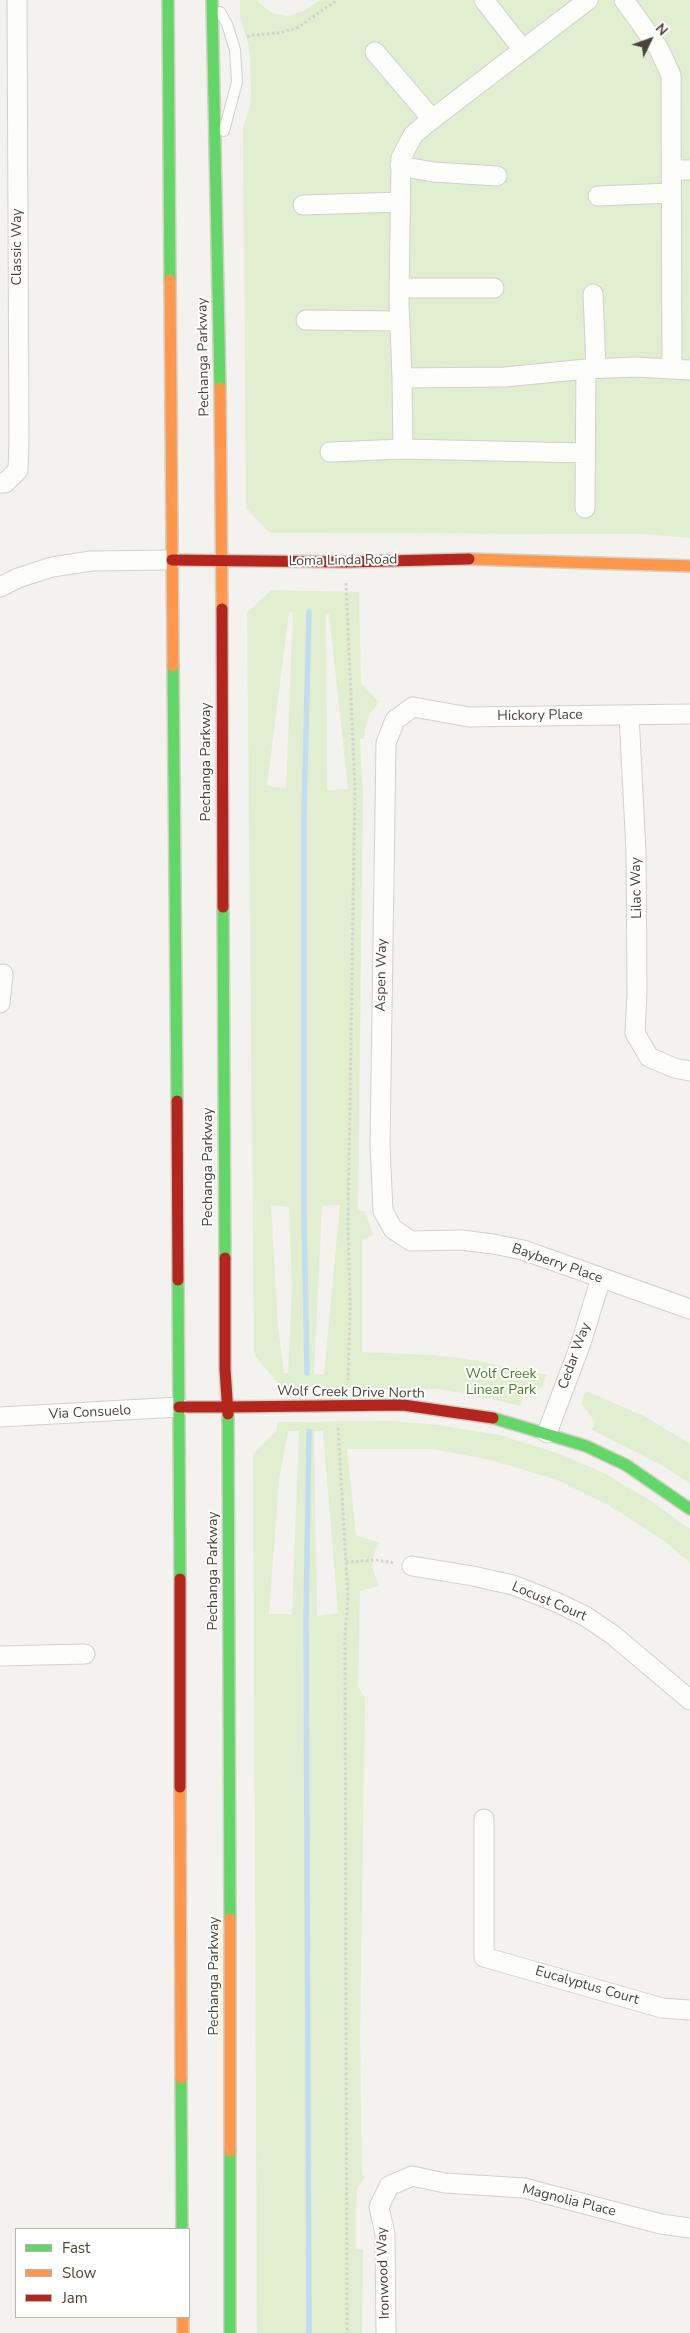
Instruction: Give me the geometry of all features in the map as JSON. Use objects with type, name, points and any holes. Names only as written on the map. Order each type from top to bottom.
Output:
[{"type":"main road","points":[[168,0],[172,560],[174,592],[182,2228]]},
{"type":"main road","name":"Pechanga Parkway","points":[[213,0],[222,561],[225,1369],[228,1407],[230,2333]]},
{"type":"main road","name":"Loma Linda Road","points":[[172,560],[346,562],[464,560],[690,566]]},
{"type":"main road","name":"Wolf Creek Drive North","points":[[179,1408],[403,1405],[462,1412],[505,1420],[586,1446],[626,1465],[690,1509]]},
{"type":"main road","points":[[183,2318],[183,2333]]},
{"type":"street","name":"Classic Way","points":[[0,483],[5,483],[18,470],[17,0]]},
{"type":"street","points":[[484,0],[523,50]]},
{"type":"street","points":[[403,449],[400,320],[401,158],[413,135],[588,0]]},
{"type":"street","points":[[402,378],[505,376],[591,368],[681,369],[671,193],[681,170],[671,75],[659,49],[624,0]]},
{"type":"street","points":[[376,52],[432,119]]},
{"type":"street","points":[[400,166],[433,172],[497,176]]},
{"type":"street","points":[[598,196],[671,193]]},
{"type":"street","points":[[304,204],[400,202]]},
{"type":"street","points":[[400,288],[494,288]]},
{"type":"street","points":[[585,508],[585,453],[591,368],[593,294]]},
{"type":"street","points":[[306,320],[400,320]]},
{"type":"street","points":[[330,452],[403,449],[585,453]]},
{"type":"street","name":"Loma Linda Road","points":[[0,587],[18,578],[61,566],[91,561],[172,560]]},
{"type":"street","name":"Hickory Place","points":[[395,720],[413,707],[469,717],[690,714]]},
{"type":"street","name":"Lilac Way","points":[[629,715],[636,852],[637,993],[635,1033],[649,1057],[674,1068],[690,1071]]},
{"type":"street","name":"Aspen Way","points":[[393,1229],[383,1211],[380,1145],[386,743],[395,720]]},
{"type":"street","points":[[0,1002],[3,974]]},
{"type":"street","name":"Bayberry Place","points":[[393,1229],[411,1240],[461,1240],[523,1250],[690,1309]]},
{"type":"street","name":"Cedar Way","points":[[547,1432],[581,1343],[602,1278]]},
{"type":"street","name":"Via Consuelo","points":[[0,1417],[179,1408]]},
{"type":"street","name":"Locust Court","points":[[412,1566],[513,1585],[556,1602],[585,1616],[613,1635],[690,1700]]},
{"type":"street","points":[[0,1656],[85,1654]]},
{"type":"street","name":"Eucalyptus Court","points":[[484,1819],[484,1957],[662,2008],[690,2010]]},
{"type":"street","name":"Magnolia Place","points":[[389,2186],[412,2176],[445,2183],[524,2188],[661,2224],[690,2228]]},
{"type":"street","name":"Ironwood Way","points":[[386,2333],[385,2234],[379,2207],[389,2186]]},
{"type":"lane","points":[[213,0],[226,24],[235,50],[237,82],[229,116],[215,158]]},
{"type":"path","points":[[247,36],[278,33],[297,28],[337,0]]},
{"type":"path","points":[[346,562],[355,789],[348,1223],[350,1378],[337,1434],[348,1598],[345,1636],[347,2333]]},
{"type":"path","points":[[346,1562],[376,1560],[412,1566]]},
{"type":"green space","points":[[240,0],[258,0],[272,13],[288,16],[306,10],[319,0],[690,0],[690,538],[643,534],[270,533],[246,508],[243,127],[250,107],[251,94],[250,57],[248,42],[240,18]]},
{"type":"green space","name":"Wolf Creek Linear Park","points":[[271,590],[359,592],[361,683],[379,702],[370,714],[365,728],[364,739],[360,739],[363,792],[358,1211],[365,1211],[373,1235],[362,1240],[362,1352],[432,1355],[468,1359],[547,1375],[542,1387],[522,1397],[521,1406],[439,1389],[278,1389],[277,1382],[254,1355],[247,613]],"holes":[[[289,612],[293,612],[286,788],[267,786]],[[326,613],[329,614],[348,789],[327,790]],[[271,1205],[289,1207],[292,1288],[288,1373],[284,1373],[278,1326]],[[340,1205],[324,1374],[314,1374],[322,1206]]]},
{"type":"green space","points":[[586,1391],[646,1417],[690,1444],[690,1483],[663,1466],[592,1430],[595,1422],[581,1403]]},
{"type":"green space","points":[[394,1421],[439,1425],[500,1435],[560,1454],[604,1473],[648,1499],[690,1529],[690,1563],[663,1540],[608,1505],[557,1480],[491,1460],[432,1449],[347,1449],[356,1535],[380,1543],[374,1553],[372,1567],[379,1586],[360,1591],[358,1686],[365,1698],[360,2039],[362,2174],[365,2177],[357,2189],[356,2249],[363,2249],[362,2333],[257,2333],[253,1454],[277,1430],[277,1422]],"holes":[[[288,1431],[299,1431],[292,1614],[269,1614],[279,1480]],[[314,1431],[323,1431],[338,1613],[317,1616]]]},
{"type":"waterway","points":[[307,1373],[304,1215],[304,813],[309,612]]},
{"type":"waterway","points":[[309,1431],[306,1619],[309,2333]]},
{"type":"traffic: fast","points":[[168,0],[170,280]]},
{"type":"traffic: fast","points":[[212,0],[220,388]]},
{"type":"traffic: fast","points":[[173,666],[177,1101]]},
{"type":"traffic: fast","points":[[223,907],[225,1258]]},
{"type":"traffic: fast","points":[[178,1280],[180,1579]]},
{"type":"traffic: fast","points":[[228,1414],[230,1919]]},
{"type":"traffic: fast","points":[[493,1418],[586,1446],[626,1465],[690,1509]]},
{"type":"traffic: fast","points":[[181,2078],[182,2228]]},
{"type":"traffic: fast","points":[[230,2151],[230,2333]]},
{"type":"traffic: slow","points":[[170,280],[173,666]]},
{"type":"traffic: slow","points":[[220,388],[222,609]]},
{"type":"traffic: slow","points":[[469,559],[690,566]]},
{"type":"traffic: slow","points":[[180,1787],[181,2078]]},
{"type":"traffic: slow","points":[[230,1919],[230,2151]]},
{"type":"traffic: slow","points":[[183,2318],[183,2333]]},
{"type":"traffic: jam","points":[[172,560],[346,562],[469,559]]},
{"type":"traffic: jam","points":[[222,609],[223,907]]},
{"type":"traffic: jam","points":[[177,1101],[178,1280]]},
{"type":"traffic: jam","points":[[225,1258],[225,1369],[228,1414]]},
{"type":"traffic: jam","points":[[228,1407],[403,1405],[493,1418]]},
{"type":"traffic: jam","points":[[179,1407],[228,1407]]},
{"type":"traffic: jam","points":[[180,1579],[180,1787]]}]
